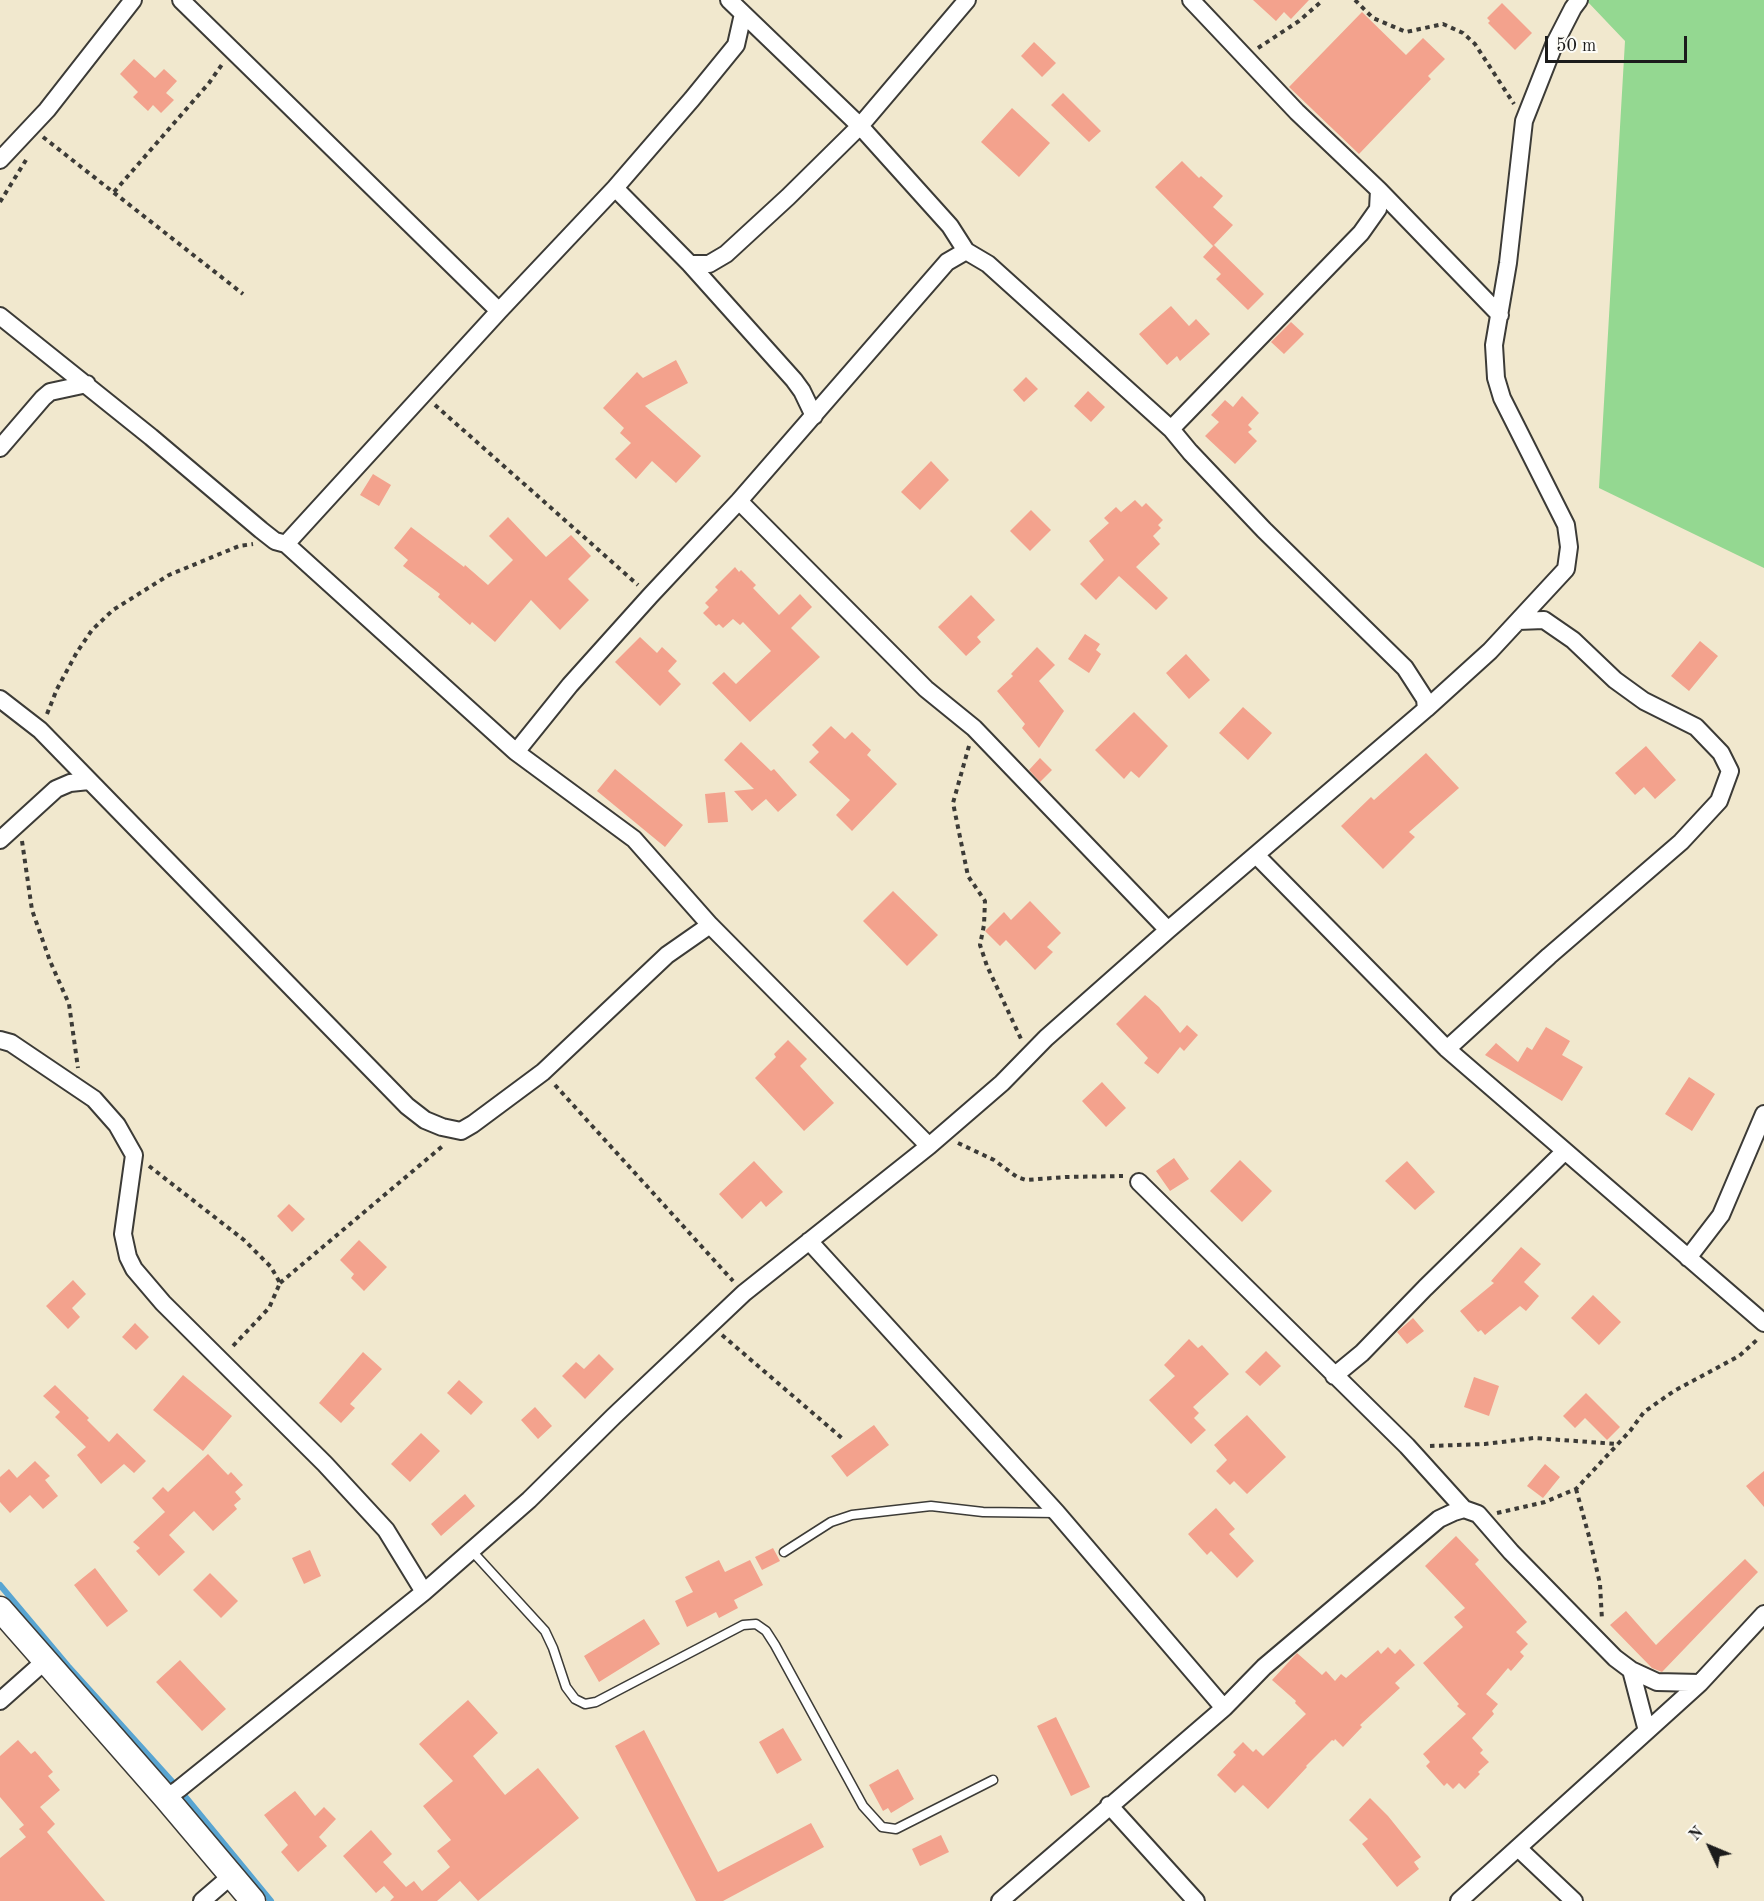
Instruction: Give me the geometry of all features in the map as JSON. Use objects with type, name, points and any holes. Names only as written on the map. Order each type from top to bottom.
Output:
[{"type":"main road","points":[[0,1609],[253,1901]]},
{"type":"street","points":[[0,160],[47,110],[133,0]]},
{"type":"street","points":[[181,0],[499,311]]},
{"type":"street","points":[[729,0],[860,126],[950,226],[966,251],[988,264],[1171,429],[1264,530],[1405,668],[1425,699],[1426,709]]},
{"type":"street","points":[[690,264],[709,264],[726,254],[860,126],[967,0]]},
{"type":"street","points":[[1191,0],[1297,112],[1379,190],[1500,315]]},
{"type":"street","points":[[166,1798],[424,1592],[529,1500],[744,1293],[935,1140],[1002,1083],[1020,1062],[1168,930],[1426,709],[1490,651],[1566,569],[1569,547],[1566,525],[1502,398],[1496,378],[1494,345],[1513,228],[1524,121],[1573,3]]},
{"type":"street","points":[[280,543],[615,188],[736,45],[744,14]]},
{"type":"street","points":[[736,45],[767,36]]},
{"type":"street","points":[[615,188],[690,264],[794,380],[814,416]]},
{"type":"street","points":[[1171,429],[1361,233],[1378,209],[1379,190]]},
{"type":"street","points":[[516,752],[570,685],[739,501],[947,262],[966,251]]},
{"type":"street","points":[[0,316],[48,356],[87,384],[280,543],[516,752],[634,839],[710,925],[935,1140]]},
{"type":"street","points":[[0,448],[50,392],[87,384]]},
{"type":"street","points":[[739,501],[926,689],[974,728],[1168,930]]},
{"type":"street","points":[[1447,1049],[1549,956],[1681,842],[1719,801],[1730,771],[1721,753],[1696,726],[1644,701],[1615,680],[1573,640],[1544,620],[1518,621]]},
{"type":"street","points":[[0,699],[40,730],[407,1106],[425,1120],[460,1131],[473,1124],[543,1072],[667,955],[710,925]]},
{"type":"street","points":[[0,840],[56,789],[70,783],[89,781]]},
{"type":"street","points":[[1256,855],[1447,1049],[1764,1323]]},
{"type":"street","points":[[0,1040],[10,1043],[94,1099],[117,1125],[134,1155],[123,1234],[128,1257],[134,1269],[164,1303],[325,1464],[386,1530],[424,1592]]},
{"type":"street","points":[[1688,1258],[1721,1215],[1764,1114]]},
{"type":"street","points":[[1334,1376],[1362,1353],[1565,1151]]},
{"type":"street","points":[[1139,1182],[1407,1446],[1615,1658],[1631,1670],[1657,1682],[1700,1683]]},
{"type":"street","points":[[809,1241],[1057,1513],[1224,1708]]},
{"type":"street","points":[[1000,1901],[1224,1708],[1264,1667],[1439,1519],[1471,1512]]},
{"type":"street","points":[[1460,1901],[1700,1683],[1764,1614]]},
{"type":"street","points":[[1744,1635],[1764,1636]]},
{"type":"street","points":[[0,1701],[45,1661]]},
{"type":"street","points":[[1631,1670],[1647,1731]]},
{"type":"street","points":[[1109,1805],[1196,1901]]},
{"type":"street","points":[[1518,1848],[1574,1901]]},
{"type":"street","points":[[202,1901],[231,1876]]},
{"type":"lane","points":[[784,1552],[831,1522],[852,1515],[931,1506],[983,1512],[1057,1513]]},
{"type":"lane","points":[[471,1550],[545,1631],[566,1687],[574,1699],[585,1704],[596,1702],[743,1625],[756,1624],[766,1631],[775,1645],[863,1806],[882,1827],[896,1830],[993,1780]]},
{"type":"path","points":[[1244,56],[1299,21],[1323,0]]},
{"type":"path","points":[[1355,0],[1373,18],[1406,32],[1443,24],[1463,33],[1475,44],[1524,121]]},
{"type":"path","points":[[114,192],[209,83],[232,50]]},
{"type":"path","points":[[40,134],[243,294]]},
{"type":"path","points":[[423,394],[650,596]]},
{"type":"path","points":[[40,730],[57,688],[77,652],[92,630],[113,610],[141,591],[189,566],[239,546],[280,543]]},
{"type":"path","points":[[974,728],[953,803],[968,876],[985,901],[980,945],[987,966],[1022,1040],[1020,1062]]},
{"type":"path","points":[[20,822],[32,910],[50,961],[69,1004],[77,1053],[79,1090]]},
{"type":"path","points":[[543,1072],[744,1293]]},
{"type":"path","points":[[220,1360],[269,1308],[280,1283],[460,1131]]},
{"type":"path","points":[[935,1140],[994,1160],[1026,1180],[1123,1176],[1139,1182]]},
{"type":"path","points":[[134,1155],[244,1240],[271,1267],[280,1283]]},
{"type":"path","points":[[710,1324],[843,1440]]},
{"type":"path","points":[[1471,1512],[1498,1513],[1545,1502],[1559,1494],[1576,1489],[1644,1412],[1674,1391],[1739,1356],[1764,1334]]},
{"type":"path","points":[[1407,1446],[1485,1444],[1534,1438],[1618,1444]]},
{"type":"path","points":[[1576,1489],[1600,1584],[1604,1646]]},
{"type":"green space","points":[[1586,0],[1764,0],[1764,568],[1599,488],[1625,41]]},
{"type":"building","points":[[1253,0],[1309,0],[1291,19],[1284,12],[1276,21]]},
{"type":"building","points":[[1502,3],[1532,33],[1515,50],[1488,23],[1490,21],[1487,18]]},
{"type":"building","points":[[1362,12],[1406,55],[1423,38],[1445,59],[1428,76],[1431,79],[1359,154],[1289,87]]},
{"type":"building","points":[[1034,42],[1056,63],[1042,77],[1021,56]]},
{"type":"building","points":[[134,59],[155,78],[164,69],[177,81],[166,93],[174,100],[161,113],[153,105],[148,111],[133,97],[138,92],[120,74]]},
{"type":"building","points":[[1063,93],[1101,131],[1089,142],[1051,105]]},
{"type":"building","points":[[1012,108],[1050,143],[1019,177],[981,142]]},
{"type":"building","points":[[1182,161],[1199,178],[1201,176],[1223,196],[1213,207],[1233,225],[1213,246],[1155,187]]},
{"type":"building","points":[[1214,245],[1264,294],[1248,310],[1216,279],[1221,274],[1203,257]]},
{"type":"building","points":[[1171,306],[1189,326],[1196,319],[1210,334],[1180,361],[1177,356],[1167,365],[1139,334]]},
{"type":"building","points":[[1291,322],[1304,334],[1284,354],[1271,342]]},
{"type":"building","points":[[676,360],[688,383],[645,406],[701,456],[676,483],[652,461],[636,479],[615,459],[631,443],[620,433],[624,428],[603,408],[637,372],[643,378]]},
{"type":"building","points":[[1026,377],[1038,389],[1024,402],[1013,390]]},
{"type":"building","points":[[1088,391],[1105,407],[1091,422],[1074,406]]},
{"type":"building","points":[[1242,396],[1259,413],[1248,425],[1252,429],[1248,432],[1257,441],[1235,464],[1205,436],[1219,422],[1211,415],[1225,400],[1233,407]]},
{"type":"building","points":[[931,461],[949,480],[920,510],[901,492]]},
{"type":"building","points":[[373,474],[391,485],[379,506],[360,495]]},
{"type":"building","points":[[1135,500],[1142,507],[1146,503],[1163,520],[1158,525],[1161,528],[1153,536],[1160,544],[1136,567],[1168,598],[1156,610],[1119,576],[1096,600],[1080,584],[1104,560],[1089,541],[1109,523],[1104,518],[1116,507],[1121,512]]},
{"type":"building","points":[[1031,510],[1051,530],[1030,551],[1010,531]]},
{"type":"building","points":[[508,517],[546,557],[571,535],[591,556],[568,579],[589,600],[560,630],[531,600],[495,642],[472,622],[470,625],[438,597],[440,594],[403,566],[408,560],[394,548],[411,527],[464,567],[465,565],[488,585],[513,560],[489,536]]},
{"type":"building","points":[[735,567],[756,585],[753,588],[779,615],[800,594],[812,607],[791,628],[820,657],[750,722],[712,683],[724,672],[736,684],[771,651],[743,622],[740,625],[733,619],[723,628],[719,624],[716,626],[703,613],[709,607],[705,603],[718,590],[715,587]]},
{"type":"building","points":[[971,595],[995,620],[977,637],[981,642],[966,656],[938,627]]},
{"type":"building","points":[[1085,634],[1100,644],[1096,650],[1101,654],[1089,673],[1068,659]]},
{"type":"building","points":[[640,637],[657,653],[662,647],[677,661],[668,671],[681,684],[660,706],[615,662]]},
{"type":"building","points":[[1700,641],[1718,656],[1689,691],[1671,676]]},
{"type":"building","points":[[1037,647],[1055,665],[1039,681],[1064,711],[1039,748],[1022,728],[1025,724],[997,691]]},
{"type":"building","points":[[1186,654],[1210,680],[1189,699],[1166,673]]},
{"type":"building","points":[[1243,707],[1272,733],[1248,760],[1219,733]]},
{"type":"building","points":[[1134,712],[1168,746],[1139,778],[1131,771],[1124,779],[1095,750]]},
{"type":"building","points":[[831,726],[845,739],[852,732],[871,750],[867,755],[897,784],[852,831],[836,815],[850,800],[809,762],[819,752],[812,745]]},
{"type":"building","points":[[741,742],[771,771],[774,769],[797,795],[778,812],[766,799],[752,811],[734,791],[754,789],[724,760]]},
{"type":"building","points":[[1646,746],[1676,780],[1655,799],[1644,787],[1635,795],[1615,773]]},
{"type":"building","points":[[1426,753],[1459,788],[1409,832],[1415,837],[1383,869],[1341,826],[1371,797],[1374,800]]},
{"type":"building","points":[[1040,758],[1052,770],[1040,782],[1029,770]]},
{"type":"building","points":[[615,769],[683,825],[665,847],[597,791]]},
{"type":"building","points":[[725,792],[728,822],[708,823],[705,794]]},
{"type":"building","points":[[893,891],[938,935],[907,966],[863,921]]},
{"type":"building","points":[[1030,901],[1061,933],[1047,947],[1053,952],[1035,970],[1006,940],[1000,946],[985,931],[1004,912],[1011,920]]},
{"type":"building","points":[[1145,995],[1159,1007],[1180,1033],[1187,1025],[1198,1035],[1184,1051],[1180,1047],[1158,1074],[1144,1063],[1148,1058],[1116,1024]]},
{"type":"building","points":[[1546,1027],[1570,1041],[1562,1055],[1583,1067],[1562,1101],[1485,1055],[1496,1043],[1518,1062],[1527,1047],[1532,1050]]},
{"type":"building","points":[[788,1040],[807,1059],[800,1066],[834,1103],[804,1131],[755,1078],[776,1057],[774,1054]]},
{"type":"building","points":[[1689,1077],[1715,1094],[1692,1131],[1665,1114]]},
{"type":"building","points":[[1102,1082],[1126,1108],[1106,1127],[1082,1101]]},
{"type":"building","points":[[1174,1158],[1189,1179],[1170,1191],[1156,1171]]},
{"type":"building","points":[[1240,1160],[1272,1191],[1242,1222],[1210,1191]]},
{"type":"building","points":[[754,1161],[783,1192],[766,1207],[761,1201],[742,1219],[719,1194]]},
{"type":"building","points":[[1407,1161],[1435,1192],[1415,1210],[1385,1181]]},
{"type":"building","points":[[289,1204],[305,1219],[292,1232],[277,1216]]},
{"type":"building","points":[[359,1240],[387,1267],[364,1291],[351,1278],[354,1274],[340,1260]]},
{"type":"building","points":[[1521,1247],[1541,1264],[1524,1282],[1539,1296],[1526,1311],[1520,1306],[1485,1335],[1481,1330],[1478,1332],[1460,1311],[1494,1283],[1491,1281]]},
{"type":"building","points":[[73,1280],[86,1294],[72,1308],[80,1317],[68,1329],[46,1306]]},
{"type":"building","points":[[1593,1295],[1621,1322],[1599,1345],[1571,1318]]},
{"type":"building","points":[[1413,1318],[1424,1331],[1407,1344],[1397,1332]]},
{"type":"building","points":[[135,1323],[149,1337],[136,1350],[122,1337]]},
{"type":"building","points":[[1189,1339],[1198,1348],[1202,1345],[1229,1374],[1193,1407],[1199,1413],[1194,1418],[1206,1430],[1191,1444],[1149,1400],[1175,1376],[1164,1365]]},
{"type":"building","points":[[1266,1351],[1281,1366],[1260,1386],[1245,1372]]},
{"type":"building","points":[[363,1352],[382,1369],[350,1404],[355,1408],[341,1423],[319,1403]]},
{"type":"building","points":[[599,1354],[614,1369],[585,1399],[562,1376],[576,1362],[584,1369]]},
{"type":"building","points":[[183,1375],[232,1416],[203,1451],[153,1410]]},
{"type":"building","points":[[1474,1377],[1499,1386],[1489,1416],[1464,1407]]},
{"type":"building","points":[[459,1380],[483,1402],[471,1415],[447,1393]]},
{"type":"building","points":[[55,1385],[89,1418],[87,1420],[109,1442],[117,1433],[146,1461],[134,1473],[124,1464],[101,1484],[77,1455],[86,1447],[55,1417],[60,1412],[43,1396]]},
{"type":"building","points":[[1586,1393],[1620,1427],[1607,1440],[1585,1418],[1575,1428],[1563,1416]]},
{"type":"building","points":[[535,1407],[552,1426],[538,1439],[521,1420]]},
{"type":"building","points":[[1247,1415],[1286,1457],[1247,1494],[1234,1481],[1230,1485],[1216,1471],[1227,1460],[1214,1445]]},
{"type":"building","points":[[874,1425],[889,1445],[847,1477],[831,1456]]},
{"type":"building","points":[[421,1433],[440,1451],[410,1482],[391,1464]]},
{"type":"building","points":[[208,1454],[228,1475],[231,1472],[243,1485],[235,1492],[241,1499],[234,1505],[237,1509],[213,1531],[194,1511],[169,1535],[185,1552],[159,1576],[136,1551],[140,1548],[133,1542],[165,1512],[152,1498],[163,1487],[168,1492]]},
{"type":"building","points":[[35,1461],[50,1476],[45,1480],[58,1496],[43,1509],[30,1495],[10,1513],[0,1502],[0,1477],[9,1469],[17,1478]]},
{"type":"building","points":[[1545,1464],[1560,1477],[1543,1498],[1527,1486]]},
{"type":"building","points":[[1764,1471],[1764,1507],[1746,1486]]},
{"type":"building","points":[[465,1494],[475,1506],[441,1536],[431,1524]]},
{"type":"building","points":[[1216,1508],[1235,1529],[1229,1534],[1254,1561],[1237,1578],[1211,1551],[1207,1555],[1188,1534]]},
{"type":"building","points":[[1456,1536],[1479,1560],[1475,1564],[1527,1622],[1516,1632],[1528,1644],[1520,1652],[1524,1656],[1511,1671],[1508,1668],[1486,1694],[1498,1704],[1492,1711],[1494,1714],[1472,1738],[1483,1750],[1480,1753],[1489,1762],[1465,1789],[1459,1783],[1453,1789],[1447,1783],[1444,1786],[1426,1766],[1430,1762],[1423,1754],[1466,1714],[1423,1663],[1463,1627],[1454,1617],[1465,1608],[1425,1566]]},
{"type":"building","points":[[773,1548],[780,1561],[762,1570],[755,1557]]},
{"type":"building","points":[[310,1550],[321,1576],[304,1584],[292,1558]]},
{"type":"building","points":[[1745,1559],[1758,1572],[1662,1672],[1652,1668],[1610,1625],[1626,1611],[1656,1645]]},
{"type":"building","points":[[719,1560],[725,1572],[750,1560],[763,1585],[734,1600],[738,1608],[719,1618],[716,1612],[687,1627],[675,1601],[693,1592],[685,1577]]},
{"type":"building","points":[[95,1568],[128,1611],[107,1627],[74,1585]]},
{"type":"building","points":[[210,1573],[238,1601],[221,1618],[193,1590]]},
{"type":"building","points":[[644,1619],[660,1644],[599,1682],[584,1656]]},
{"type":"building","points":[[1388,1647],[1395,1654],[1400,1649],[1415,1665],[1395,1683],[1400,1688],[1360,1725],[1362,1727],[1343,1747],[1335,1739],[1332,1740],[1268,1809],[1243,1785],[1235,1793],[1217,1775],[1236,1755],[1233,1752],[1243,1742],[1253,1752],[1256,1749],[1263,1756],[1306,1714],[1295,1703],[1296,1701],[1272,1680],[1297,1653],[1322,1675],[1326,1671],[1335,1681],[1341,1674],[1346,1678],[1378,1650],[1381,1654]]},
{"type":"building","points":[[180,1660],[226,1709],[202,1731],[156,1682]]},
{"type":"building","points":[[468,1700],[498,1733],[473,1756],[505,1795],[538,1768],[579,1818],[478,1901],[460,1881],[437,1901],[390,1901],[394,1897],[384,1886],[376,1893],[343,1856],[371,1830],[392,1854],[383,1862],[406,1887],[414,1881],[422,1891],[450,1867],[437,1851],[451,1840],[423,1806],[453,1781],[419,1744]]},
{"type":"building","points":[[1056,1717],[1090,1787],[1071,1796],[1037,1726]]},
{"type":"building","points":[[783,1728],[802,1760],[777,1774],[759,1742]]},
{"type":"building","points":[[644,1730],[718,1872],[811,1823],[824,1847],[723,1901],[696,1901],[615,1746]]},
{"type":"building","points":[[18,1740],[31,1754],[35,1751],[53,1772],[48,1776],[60,1790],[40,1807],[55,1824],[47,1832],[105,1901],[0,1901],[0,1858],[26,1837],[19,1829],[24,1825],[0,1797],[0,1756]]},
{"type":"building","points":[[898,1769],[914,1799],[891,1813],[888,1808],[883,1811],[869,1785]]},
{"type":"building","points":[[295,1791],[315,1816],[324,1807],[336,1819],[319,1837],[327,1846],[298,1872],[281,1852],[288,1845],[264,1815]]},
{"type":"building","points":[[1370,1798],[1388,1816],[1421,1857],[1414,1862],[1419,1869],[1397,1887],[1362,1844],[1368,1839],[1349,1820]]},
{"type":"building","points":[[941,1835],[949,1852],[920,1866],[912,1849]]},
{"type":"waterway","points":[[0,1585],[68,1666],[179,1789],[271,1901]]}]
